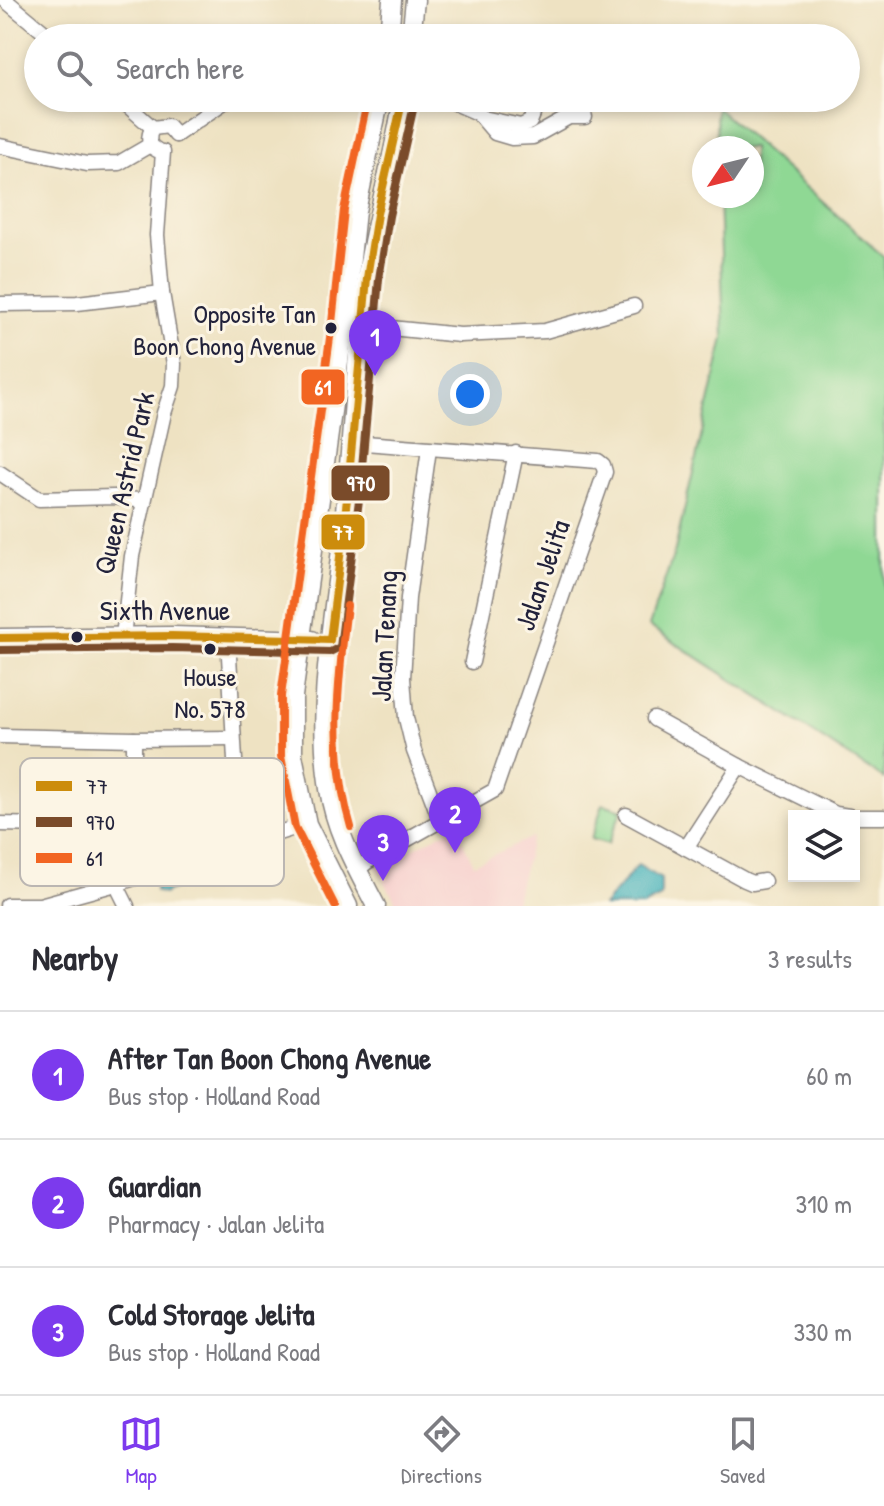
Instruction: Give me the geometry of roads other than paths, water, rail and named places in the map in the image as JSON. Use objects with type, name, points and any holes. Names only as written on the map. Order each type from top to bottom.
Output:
[{"type":"main road","points":[[389,24],[392,0]]},
{"type":"main road","points":[[412,24],[415,0]]},
{"type":"main road","points":[[376,906],[337,825],[329,791],[325,728],[330,640],[352,442],[356,211],[377,112]]},
{"type":"main road","points":[[350,906],[307,824],[293,755],[295,674],[353,324],[400,112]]},
{"type":"main road","name":"Sixth Avenue","points":[[0,638],[330,640]]},
{"type":"main road","points":[[256,638],[288,656],[295,674]]},
{"type":"main road","points":[[350,906],[351,888],[357,870]]},
{"type":"street","points":[[5,0],[34,24]]},
{"type":"street","points":[[135,112],[153,128],[168,126],[176,135]]},
{"type":"street","points":[[0,146],[87,164],[119,163],[156,148],[173,147],[176,135],[210,112]]},
{"type":"street","points":[[476,112],[495,133],[523,139],[533,137],[569,117],[585,117]]},
{"type":"street","points":[[483,118],[521,126],[530,122],[534,112]]},
{"type":"street","points":[[153,128],[149,136],[156,148]]},
{"type":"street","name":"Queen Astrid Park","points":[[123,637],[127,579],[164,413],[173,386],[174,364],[162,293],[157,235],[156,148]]},
{"type":"street","points":[[0,304],[77,303],[162,293]]},
{"type":"street","points":[[353,324],[460,335],[545,331],[634,306]]},
{"type":"street","name":"Jalan Jelita","points":[[352,442],[598,461],[605,472],[500,782],[495,790],[357,870]]},
{"type":"street","name":"Jalan Tenang","points":[[429,449],[408,598],[403,678],[406,718],[414,751],[441,822]]},
{"type":"street","points":[[472,662],[516,453]]},
{"type":"street","points":[[0,473],[39,499],[114,497],[144,501]]},
{"type":"street","points":[[228,639],[234,758]]},
{"type":"street","points":[[654,719],[828,810]]},
{"type":"street","points":[[0,736],[233,738]]},
{"type":"street","points":[[134,739],[134,758]]},
{"type":"street","points":[[686,848],[739,766]]},
{"type":"street","points":[[626,815],[745,880],[752,883],[764,881]]},
{"type":"street","points":[[860,816],[884,817]]},
{"type":"street","points":[[0,824],[20,824]]},
{"type":"street","points":[[284,832],[307,824]]},
{"type":"street","points":[[7,905],[40,906],[109,886]]},
{"type":"street","points":[[117,886],[127,906]]},
{"type":"water","points":[[638,865],[661,879],[661,897],[643,906],[603,906]]},
{"type":"water","points":[[155,886],[181,886],[163,894],[155,891]]},
{"type":"place","name":"Opposite Tan Boon Chong Avenue","points":[[331,328]]},
{"type":"place","name":"After Tan Boon Chong Avenue","points":[[375,376]]},
{"type":"place","name":"House No. 578","points":[[210,649]]},
{"type":"place","name":"Guardian","points":[[455,853]]},
{"type":"place","name":"Cold Storage Jelita","points":[[383,881]]}]
